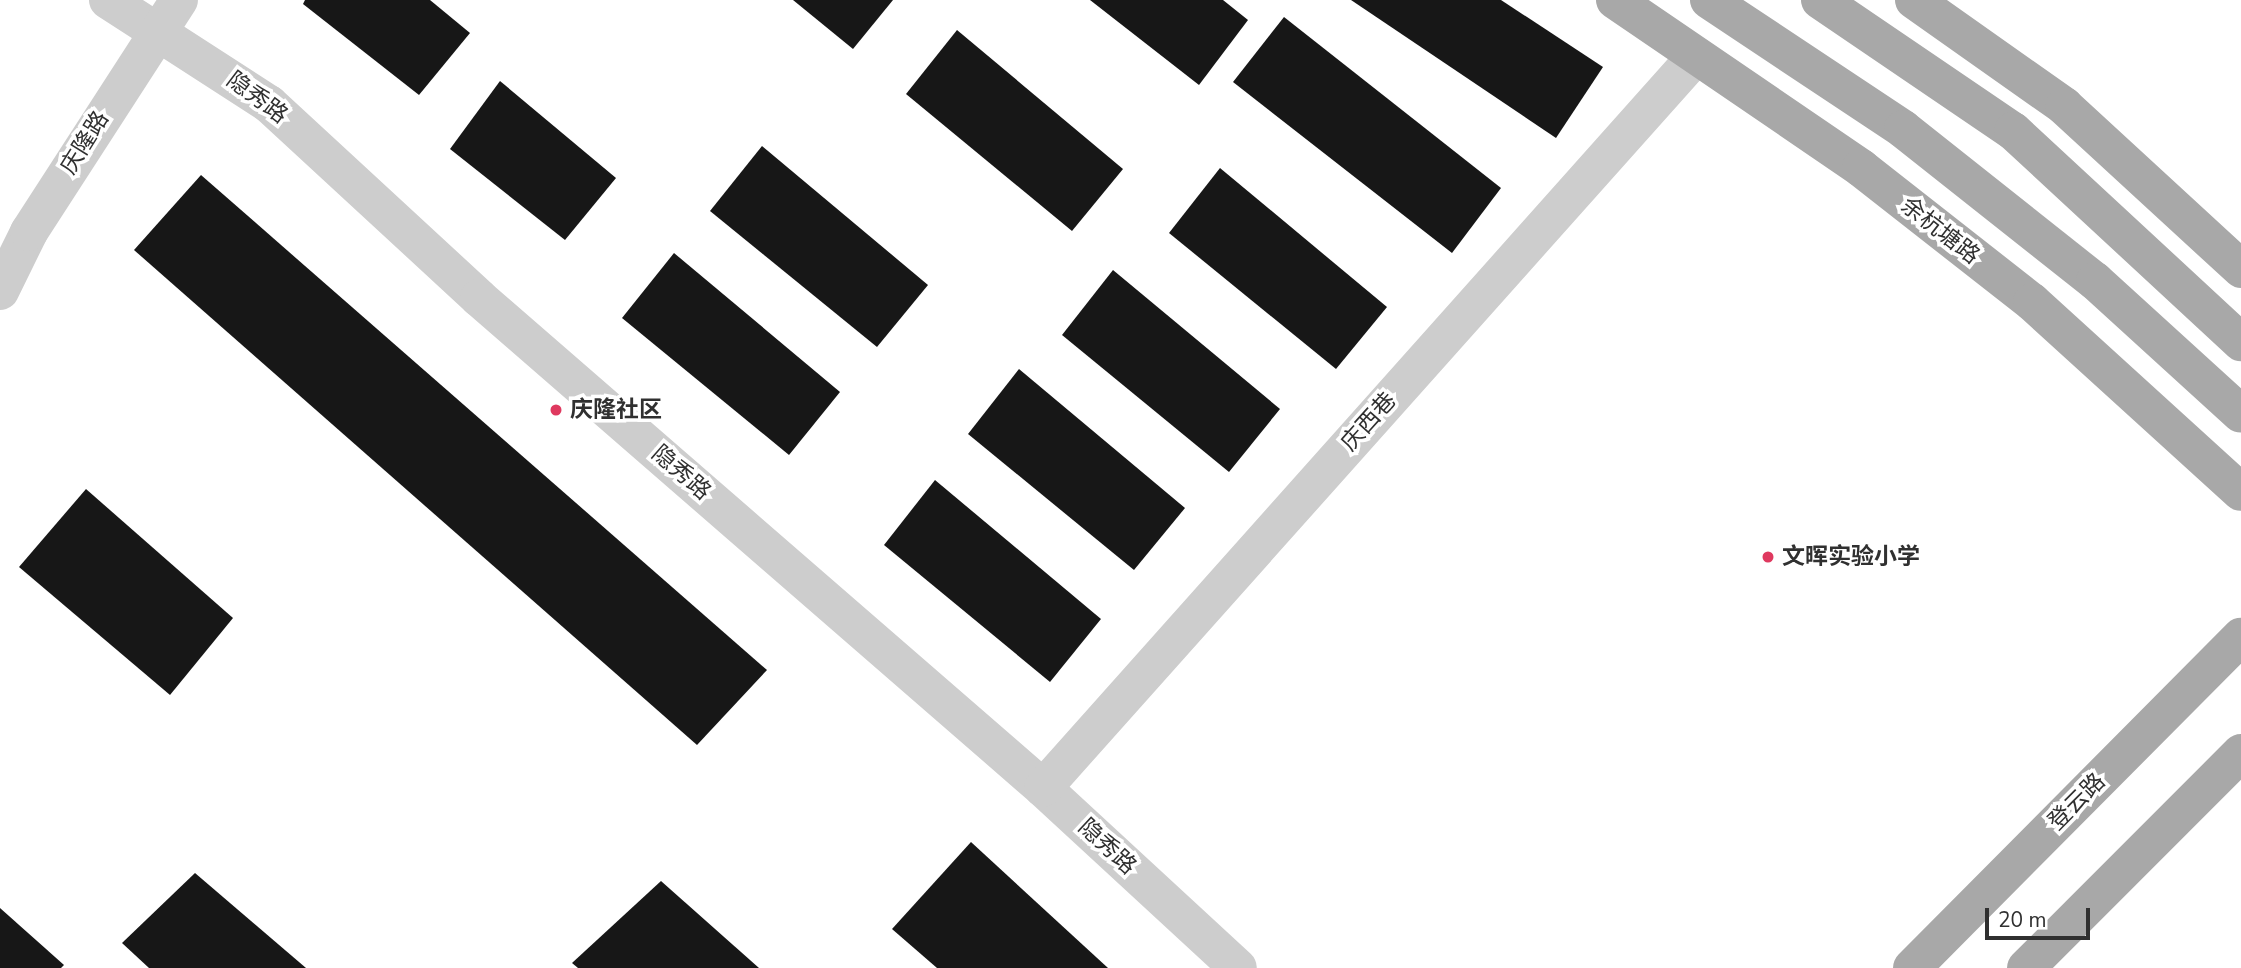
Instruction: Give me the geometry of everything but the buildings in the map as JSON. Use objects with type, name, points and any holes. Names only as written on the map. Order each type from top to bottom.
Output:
[{"type":"main road","name":"余杭塘路","points":[[1615,0],[1861,168],[2032,302],[2241,492]]},
{"type":"main road","points":[[1709,0],[1903,129],[2095,281],[2241,414]]},
{"type":"main road","points":[[1820,0],[2013,131],[2241,342]]},
{"type":"main road","points":[[1914,0],[2064,106],[2241,269]]},
{"type":"main road","name":"登云路","points":[[1912,968],[2241,637]]},
{"type":"main road","points":[[2026,968],[2241,752]]},
{"type":"street","name":"隐秀路","points":[[108,0],[168,13],[479,298],[1043,788],[1238,968]]},
{"type":"street","name":"庆隆路","points":[[0,291],[29,232],[168,13]]},
{"type":"street","name":"庆西巷","points":[[1043,788],[1696,56]]},
{"type":"place","name":"庆隆社区","points":[[556,410]]},
{"type":"place","name":"文晖实验小学","points":[[1768,557]]}]
